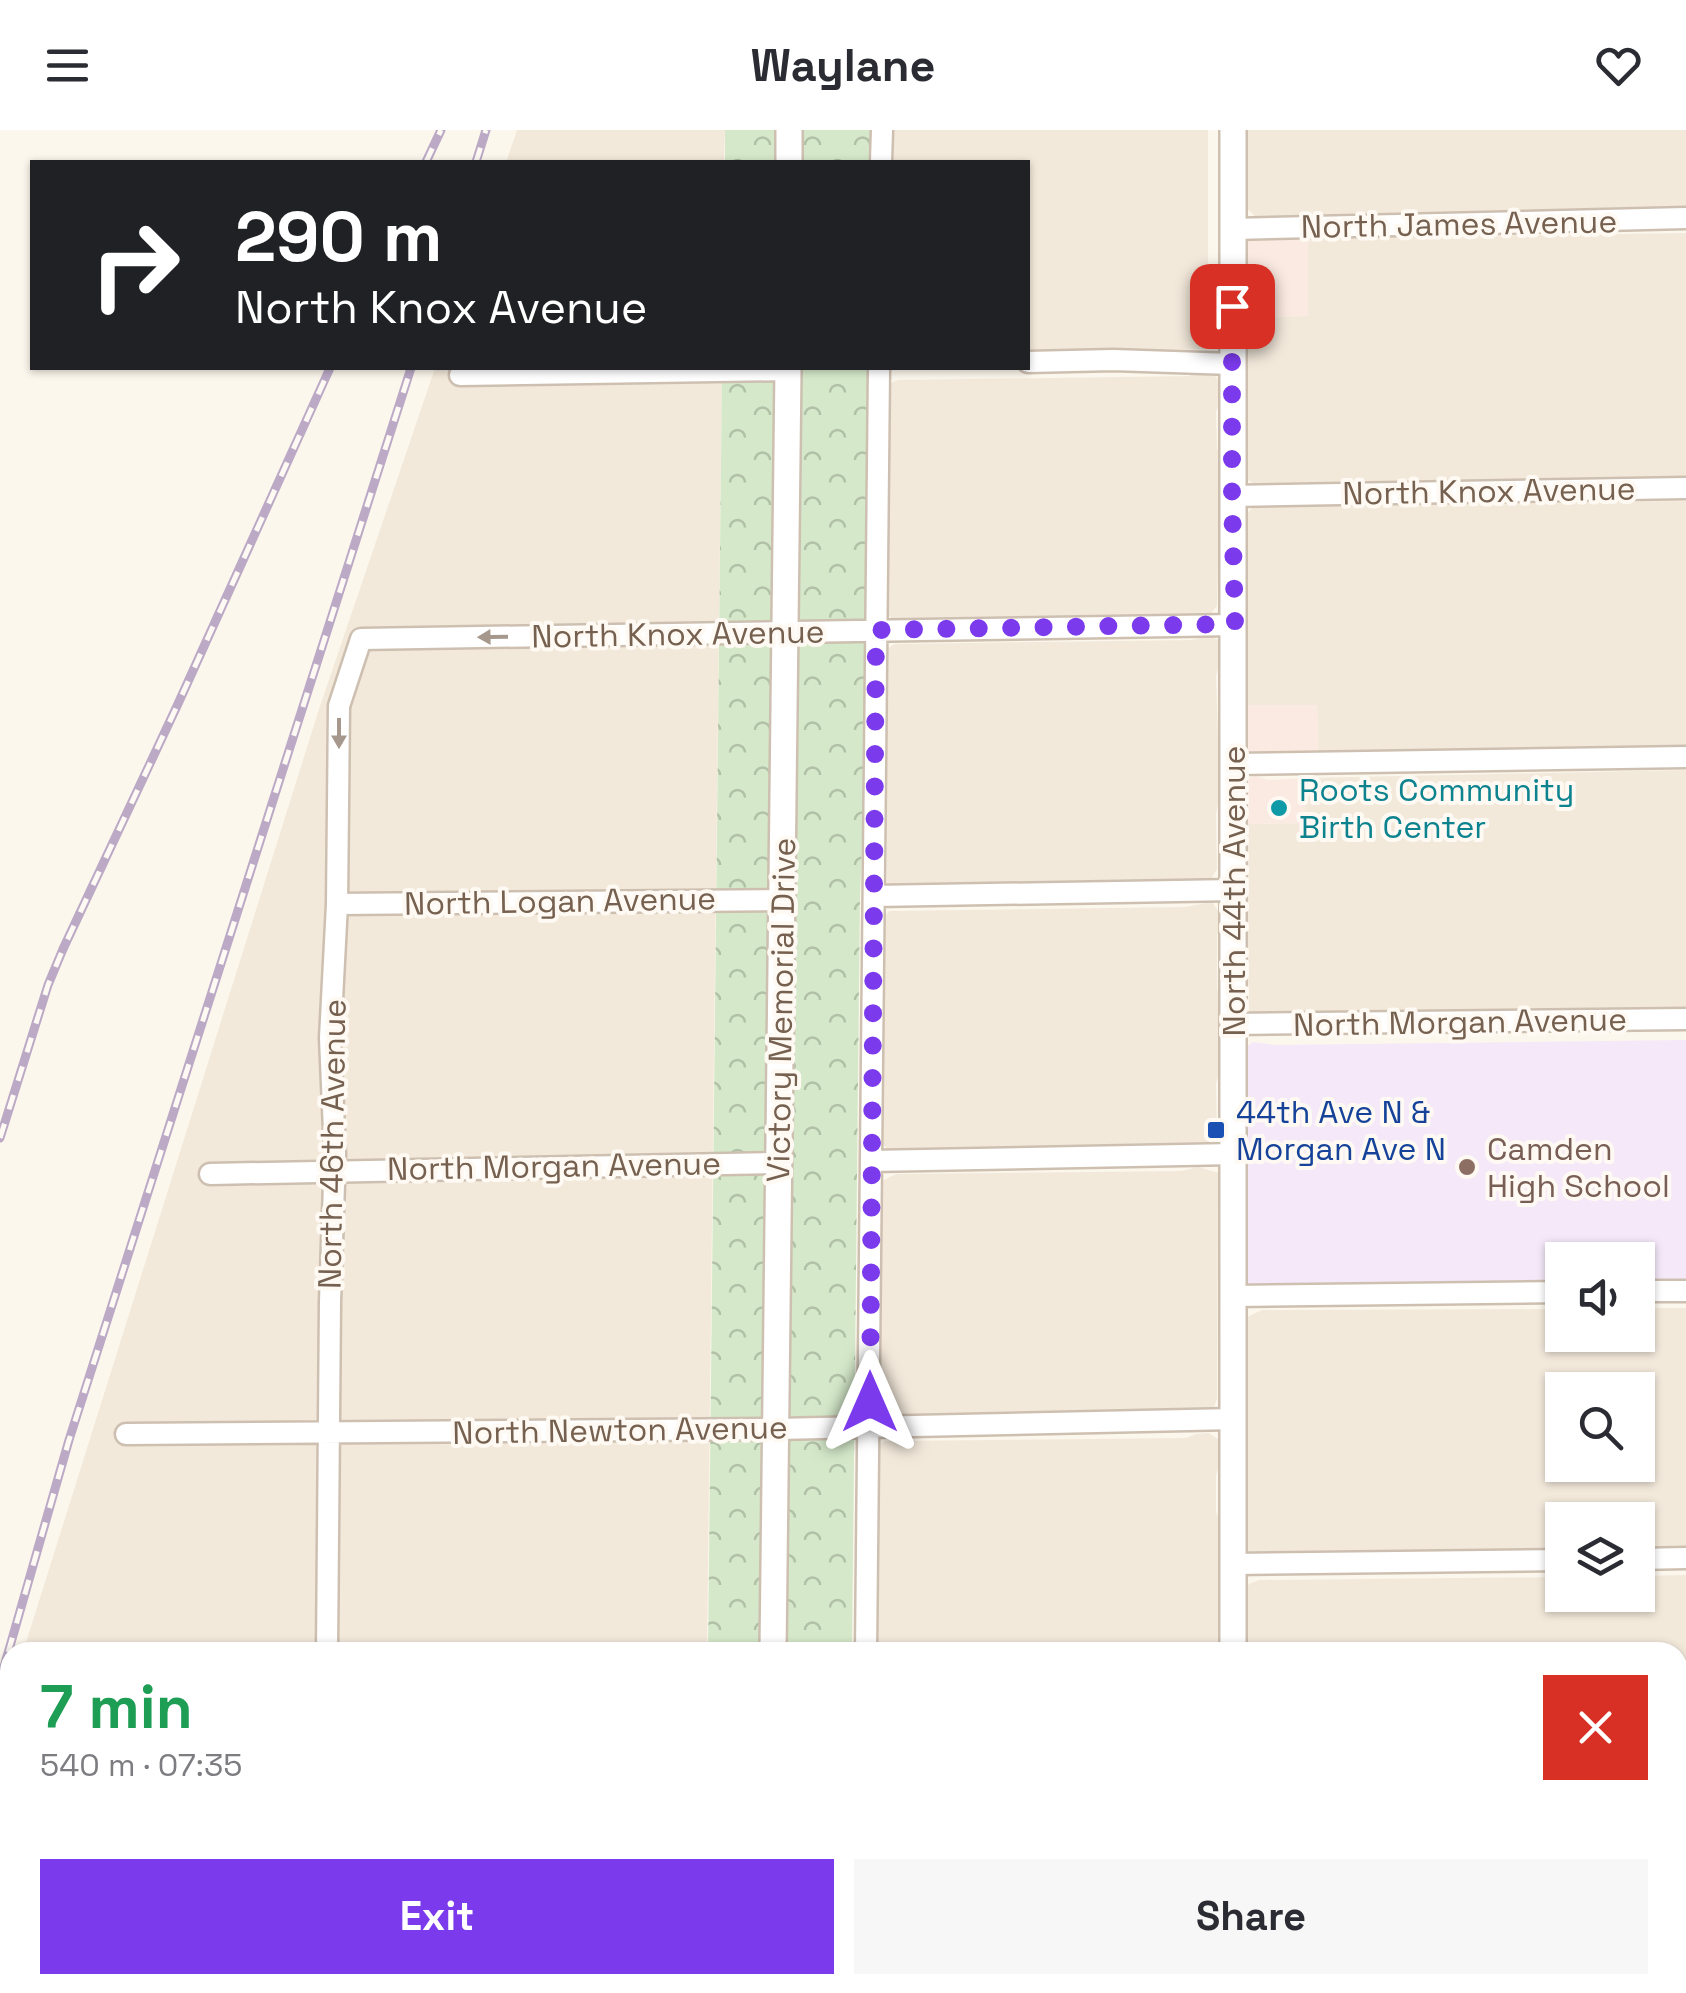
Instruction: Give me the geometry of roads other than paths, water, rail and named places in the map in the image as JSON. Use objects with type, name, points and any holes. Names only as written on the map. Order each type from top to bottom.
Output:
[{"type":"street","points":[[789,160],[790,130]]},
{"type":"street","points":[[881,160],[882,130]]},
{"type":"street","name":"North 44th Avenue","points":[[1233,130],[1233,1642]]},
{"type":"street","name":"North James Avenue","points":[[1233,229],[1686,218]]},
{"type":"street","points":[[1030,362],[1232,364]]},
{"type":"street","points":[[460,375],[733,370]]},
{"type":"street","name":"Victory Memorial Drive","points":[[773,1642],[788,370]]},
{"type":"street","points":[[866,1642],[880,370]]},
{"type":"street","name":"North Knox Avenue","points":[[1232,496],[1686,488]]},
{"type":"street","name":"North Knox Avenue","points":[[361,639],[1235,624]]},
{"type":"street","name":"North 46th Avenue","points":[[327,1642],[334,1171],[330,1038],[337,904],[339,706],[361,639]]},
{"type":"street","points":[[1234,764],[1686,758]]},
{"type":"street","points":[[874,896],[1235,890]]},
{"type":"street","name":"North Logan Avenue","points":[[337,904],[783,900]]},
{"type":"street","name":"North Morgan Avenue","points":[[1234,1024],[1686,1019]]},
{"type":"street","points":[[872,1161],[1234,1154]]},
{"type":"street","name":"North Morgan Avenue","points":[[210,1174],[779,1164]]},
{"type":"street","points":[[1655,1291],[1686,1290]]},
{"type":"street","points":[[1234,1296],[1545,1292]]},
{"type":"street","name":"North Newton Avenue","points":[[126,1434],[870,1428],[1234,1420]]},
{"type":"street","points":[[1655,1559],[1686,1558]]},
{"type":"street","points":[[1234,1564],[1545,1560]]},
{"type":"railway","points":[[427,160],[441,130]]},
{"type":"railway","points":[[477,160],[486,130]]},
{"type":"railway","points":[[0,1138],[63,949],[329,370]]},
{"type":"railway","points":[[11,1642],[69,1440],[410,370]]},
{"type":"place","name":"Roots Community Birth Center","points":[[1279,808]]},
{"type":"place","name":"44th Ave N & Morgan Ave N","points":[[1216,1130]]},
{"type":"place","name":"Camden High School","points":[[1467,1167]]}]
